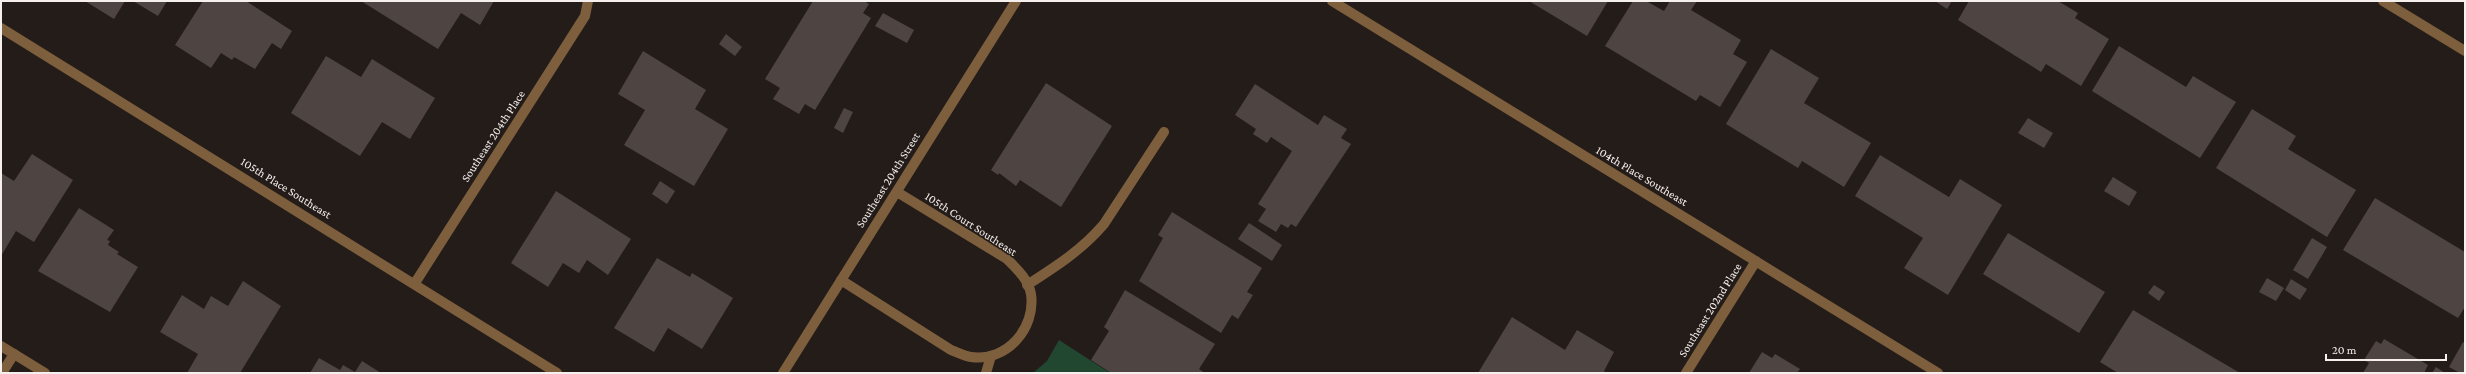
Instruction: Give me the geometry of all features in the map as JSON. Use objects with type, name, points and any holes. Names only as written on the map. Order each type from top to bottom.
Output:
[{"type":"street","name":"Southeast 204th Place","points":[[415,283],[585,16],[588,1]]},
{"type":"street","name":"Southeast 204th Street","points":[[783,373],[1016,1]]},
{"type":"street","name":"104th Place Southeast","points":[[1332,1],[1938,373]]},
{"type":"street","points":[[2383,1],[2465,51]]},
{"type":"street","name":"105th Place Southeast","points":[[1,28],[415,283],[557,373]]},
{"type":"street","points":[[1027,285],[1070,258],[1092,238],[1104,224],[1164,132]]},
{"type":"street","name":"105th Court Southeast","points":[[842,280],[951,350],[970,357],[991,356],[1010,347],[1024,332],[1031,313],[1031,292],[1022,274],[1006,259],[896,192]]},
{"type":"street","name":"Southeast 202nd Place","points":[[1686,373],[1756,261]]},
{"type":"street","points":[[1,346],[45,373]]},
{"type":"street","points":[[2,373],[14,354]]},
{"type":"street","points":[[986,373],[991,356]]},
{"type":"green space","points":[[1059,340],[1110,373],[1033,373],[1047,361]]},
{"type":"building","points":[[85,1],[125,1],[114,19]]},
{"type":"building","points":[[133,1],[167,1],[158,16]]},
{"type":"building","points":[[203,1],[246,1],[292,31],[281,49],[272,43],[255,69],[234,57],[232,60],[221,53],[211,68],[175,45]]},
{"type":"building","points":[[361,1],[494,1],[480,25],[461,13],[438,49]]},
{"type":"building","points":[[813,1],[864,1],[869,4],[863,13],[871,18],[815,110],[805,104],[799,114],[773,99],[780,88],[765,79]]},
{"type":"building","points":[[1529,1],[1608,1],[1587,36]]},
{"type":"building","points":[[1633,1],[1646,1],[1664,11],[1670,1],[1697,1],[1691,10],[1741,40],[1733,54],[1747,62],[1720,107],[1700,95],[1696,101],[1605,46]]},
{"type":"building","points":[[1935,1],[1952,1],[1947,9]]},
{"type":"building","points":[[1969,1],[2058,1],[2078,13],[2075,18],[2109,39],[2081,86],[2046,64],[2041,72],[1958,20]]},
{"type":"building","points":[[883,13],[914,30],[907,43],[875,26]]},
{"type":"building","points":[[726,34],[742,47],[735,56],[719,44]]},
{"type":"building","points":[[2119,46],[2186,87],[2193,76],[2236,102],[2200,158],[2092,91]]},
{"type":"building","points":[[1771,49],[1819,78],[1804,103],[1871,143],[1844,187],[1802,161],[1798,168],[1726,124]]},
{"type":"building","points":[[643,51],[706,90],[695,109],[728,129],[694,186],[624,145],[645,110],[618,94]]},
{"type":"building","points":[[326,56],[361,77],[372,59],[435,98],[410,139],[382,122],[360,156],[291,113]]},
{"type":"building","points":[[1046,83],[1112,126],[1061,207],[1020,180],[1016,186],[999,173],[998,175],[991,170]]},
{"type":"building","points":[[1255,84],[1318,125],[1324,115],[1347,129],[1341,138],[1351,144],[1296,227],[1291,224],[1288,228],[1281,224],[1276,232],[1258,221],[1266,209],[1258,204],[1292,151],[1271,137],[1267,143],[1253,134],[1256,129],[1235,115]]},
{"type":"building","points":[[844,108],[853,112],[843,133],[834,128]]},
{"type":"building","points":[[2252,109],[2296,136],[2288,149],[2356,190],[2327,237],[2216,168]]},
{"type":"building","points":[[2028,118],[2053,133],[2044,148],[2018,133]]},
{"type":"building","points":[[32,154],[73,180],[34,242],[16,231],[1,256],[1,173],[14,181]]},
{"type":"building","points":[[1880,155],[1949,197],[1960,179],[2002,205],[1948,295],[1904,268],[1923,238],[1855,196]]},
{"type":"building","points":[[2113,177],[2137,192],[2129,206],[2104,191]]},
{"type":"building","points":[[660,181],[675,191],[667,204],[652,194]]},
{"type":"building","points":[[556,191],[631,239],[608,275],[587,260],[579,273],[563,263],[548,287],[511,263]]},
{"type":"building","points":[[2375,198],[2465,252],[2465,307],[2458,318],[2343,250]]},
{"type":"building","points":[[79,208],[114,230],[107,240],[110,241],[108,245],[119,252],[117,254],[138,267],[110,312],[38,271]]},
{"type":"building","points":[[1172,212],[1262,268],[1247,292],[1253,295],[1238,319],[1232,315],[1221,333],[1139,281],[1163,238],[1158,235]]},
{"type":"building","points":[[1249,223],[1282,245],[1272,261],[1238,239]]},
{"type":"building","points":[[2008,233],[2105,292],[2079,333],[1983,274]]},
{"type":"building","points":[[2312,238],[2327,247],[2308,279],[2293,270]]},
{"type":"building","points":[[657,258],[690,277],[692,273],[733,298],[702,349],[668,328],[654,352],[614,328]]},
{"type":"building","points":[[2267,278],[2284,288],[2276,301],[2259,292]]},
{"type":"building","points":[[2291,279],[2307,289],[2300,300],[2285,290]]},
{"type":"building","points":[[243,281],[281,306],[240,373],[187,373],[198,354],[160,332],[182,295],[204,309],[211,296],[228,306]]},
{"type":"building","points":[[2154,285],[2165,292],[2159,301],[2148,293]]},
{"type":"building","points":[[1125,290],[1215,344],[1199,369],[1205,373],[1111,373],[1091,360],[1109,331],[1104,327]]},
{"type":"building","points":[[2133,310],[2240,373],[2118,373],[2100,362]]},
{"type":"building","points":[[1512,317],[1565,350],[1577,330],[1614,352],[1604,371],[1606,373],[1478,373]]},
{"type":"building","points":[[2384,339],[2428,365],[2424,373],[2363,373],[2369,363],[2364,360],[2376,341],[2381,344]]},
{"type":"building","points":[[2463,342],[2465,344],[2465,373],[2460,373],[2449,367]]},
{"type":"building","points":[[1762,352],[1772,358],[1775,354],[1800,369],[1797,373],[1749,373]]},
{"type":"building","points":[[319,358],[340,370],[343,365],[355,372],[362,361],[381,373],[310,373]]},
{"type":"building","points":[[2436,367],[2445,373],[2432,373]]}]
